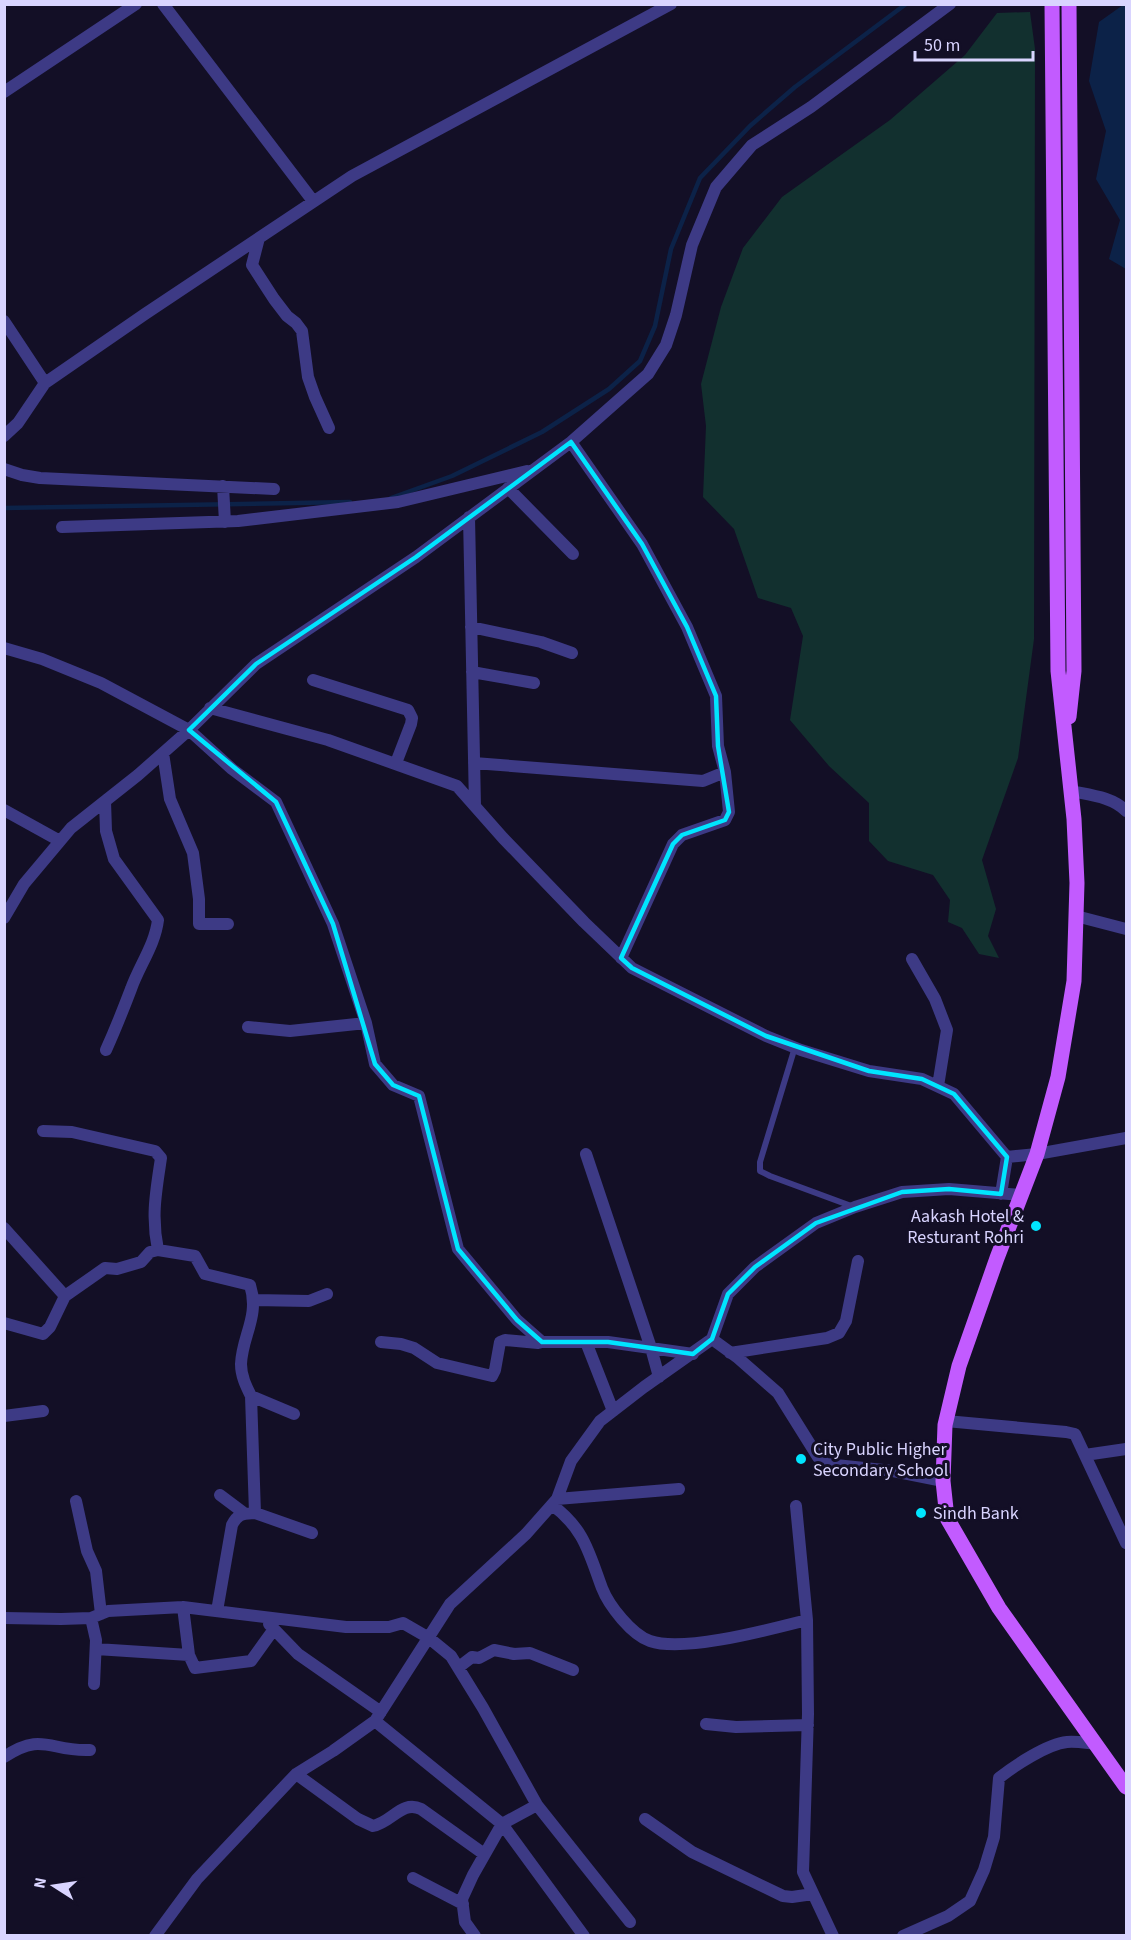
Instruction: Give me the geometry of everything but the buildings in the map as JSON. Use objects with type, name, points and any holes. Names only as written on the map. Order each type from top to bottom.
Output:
[{"type":"main road","points":[[1052,4],[1058,671],[1071,791],[1077,883],[1074,981],[1058,1077],[1037,1154],[959,1366],[946,1421],[943,1481],[946,1518],[999,1608],[1126,1787]]},
{"type":"main road","points":[[1066,744],[1074,671],[1069,4]]},
{"type":"street","points":[[4,92],[136,4]]},
{"type":"street","points":[[163,4],[314,201]]},
{"type":"street","points":[[4,436],[18,423],[45,383],[352,176],[671,4]]},
{"type":"street","points":[[4,918],[24,884],[71,828],[189,730],[255,664],[416,557],[571,442],[648,374],[666,345],[676,315],[692,245],[716,187],[752,145],[811,107],[950,4]]},
{"type":"street","points":[[259,238],[252,266],[274,299],[302,332],[308,376],[329,428]]},
{"type":"street","points":[[4,321],[45,383]]},
{"type":"street","points":[[571,442],[642,544],[687,627],[717,696],[718,746],[729,812],[725,820],[682,835],[673,844],[621,958]]},
{"type":"street","points":[[4,469],[40,478],[223,490],[274,489]]},
{"type":"street","points":[[62,527],[225,518],[399,502],[535,469]]},
{"type":"street","points":[[508,488],[573,554]]},
{"type":"street","points":[[223,490],[225,518]]},
{"type":"street","points":[[469,517],[475,806]]},
{"type":"street","points":[[471,627],[541,642],[572,652]]},
{"type":"street","points":[[4,648],[101,683],[189,730],[232,769],[276,802],[333,924],[366,1023],[375,1064],[393,1085],[419,1096],[458,1249],[517,1320],[542,1342]]},
{"type":"street","points":[[472,672],[534,683]]},
{"type":"street","points":[[313,680],[408,710],[412,718],[411,724],[396,763]]},
{"type":"street","points":[[210,708],[328,740],[457,786],[503,838],[632,968],[766,1036],[869,1071],[922,1079],[954,1094],[1007,1157],[1001,1194]]},
{"type":"street","points":[[163,753],[170,799],[193,853],[199,899],[199,924],[228,924]]},
{"type":"street","points":[[474,763],[703,781],[724,772]]},
{"type":"street","points":[[1071,791],[1108,799],[1126,811]]},
{"type":"street","points":[[105,801],[106,831],[114,859],[158,920],[156,933],[130,989],[123,1014],[106,1050]]},
{"type":"street","points":[[4,810],[60,841]]},
{"type":"street","points":[[1076,916],[1126,929]]},
{"type":"street","points":[[912,959],[935,999],[947,1030],[938,1086]]},
{"type":"street","points":[[248,1026],[290,1031],[366,1023]]},
{"type":"street","points":[[43,1131],[72,1132],[155,1151],[161,1158],[153,1204],[158,1250]]},
{"type":"street","points":[[1007,1157],[1126,1138]]},
{"type":"street","points":[[586,1154],[659,1377]]},
{"type":"street","points":[[155,1935],[197,1879],[296,1774],[333,1752],[378,1717],[450,1604],[526,1534],[555,1502],[571,1461],[600,1421],[712,1339],[728,1294],[755,1267],[816,1223],[855,1207],[902,1192],[949,1189],[1020,1195]]},
{"type":"street","points":[[4,1228],[66,1296]]},
{"type":"street","points":[[4,1323],[43,1335],[50,1327],[66,1296],[105,1268],[117,1269],[141,1262],[150,1252],[158,1250],[195,1256],[205,1274],[250,1285],[253,1299],[251,1323],[241,1364],[244,1380],[251,1396],[249,1513]]},
{"type":"street","points":[[730,1353],[827,1338],[839,1333],[846,1321],[858,1261]]},
{"type":"street","points":[[253,1299],[309,1301],[327,1294]]},
{"type":"street","points":[[712,1339],[777,1393],[818,1458],[826,1464],[893,1471],[943,1481]]},
{"type":"street","points":[[381,1342],[414,1348],[437,1364],[492,1376],[500,1342],[505,1340],[538,1343],[608,1342],[693,1354]]},
{"type":"street","points":[[586,1342],[613,1411]]},
{"type":"street","points":[[251,1396],[294,1414]]},
{"type":"street","points":[[4,1416],[43,1411]]},
{"type":"street","points":[[946,1421],[1075,1434],[1126,1543]]},
{"type":"street","points":[[1085,1455],[1126,1449]]},
{"type":"street","points":[[555,1502],[679,1489]]},
{"type":"street","points":[[220,1495],[249,1513],[312,1533]]},
{"type":"street","points":[[76,1501],[87,1551],[96,1571],[94,1684]]},
{"type":"street","points":[[555,1502],[578,1529],[586,1544],[606,1599],[622,1619],[649,1641],[664,1644],[711,1641],[807,1620]]},
{"type":"street","points":[[796,1506],[807,1620],[808,1725],[802,1872],[833,1935]]},
{"type":"street","points":[[217,1611],[232,1525],[236,1517],[249,1513]]},
{"type":"street","points":[[183,1607],[189,1655],[195,1668],[251,1661],[273,1629]]},
{"type":"street","points":[[4,1618],[96,1616],[108,1611],[183,1607],[346,1627],[389,1628],[403,1623],[429,1638],[451,1656],[537,1805],[630,1922]]},
{"type":"street","points":[[261,1617],[298,1654],[378,1717],[502,1824],[584,1935]]},
{"type":"street","points":[[96,1649],[189,1655]]},
{"type":"street","points":[[459,1667],[472,1657],[479,1658],[494,1650],[530,1653],[573,1670]]},
{"type":"street","points":[[706,1724],[736,1727],[808,1725]]},
{"type":"street","points":[[4,1757],[28,1744],[40,1742],[77,1750],[90,1750]]},
{"type":"street","points":[[903,1935],[948,1916],[970,1901],[984,1870],[994,1837],[999,1778],[1033,1755],[1065,1742],[1096,1744]]},
{"type":"street","points":[[296,1774],[358,1819],[373,1826],[397,1814],[406,1806],[414,1805],[484,1854]]},
{"type":"street","points":[[475,1935],[465,1923],[462,1899],[502,1824],[537,1805]]},
{"type":"street","points":[[645,1819],[692,1852],[783,1896],[813,1894]]},
{"type":"street","points":[[413,1878],[463,1904]]},
{"type":"lane","points":[[795,1047],[760,1162],[760,1171],[855,1207]]},
{"type":"highlighted area","points":[[571,442],[642,544],[687,627],[716,696],[718,746],[729,812],[725,820],[682,835],[673,844],[621,958],[632,968],[766,1036],[869,1071],[922,1079],[954,1094],[1007,1157],[1001,1194],[949,1189],[902,1192],[816,1223],[755,1267],[728,1294],[712,1339],[693,1354],[608,1342],[542,1342],[517,1320],[458,1249],[419,1096],[393,1085],[375,1064],[333,924],[276,802],[189,730],[256,664],[416,557]]},
{"type":"green space","points":[[1030,12],[1035,49],[1034,639],[1018,758],[982,860],[996,909],[988,936],[999,958],[979,954],[962,928],[948,922],[950,900],[933,875],[888,861],[869,841],[869,803],[829,766],[790,720],[803,636],[791,608],[758,598],[734,529],[703,497],[706,426],[701,384],[721,307],[743,248],[782,197],[890,120],[965,55],[997,13]]},
{"type":"water","points":[[1126,5],[1126,269],[1109,259],[1120,220],[1096,179],[1106,131],[1089,81],[1099,22]]},
{"type":"waterway","points":[[391,498],[452,476],[542,432],[609,389],[640,361],[655,326],[671,249],[700,178],[750,126],[795,87],[906,4]]},
{"type":"waterway","points":[[4,508],[350,502]]},
{"type":"place","name":"Aakash Hotel & Resturant Rohri","points":[[1036,1226]]},
{"type":"place","name":"City Public Higher Secondary School","points":[[801,1459]]},
{"type":"place","name":"Sindh Bank","points":[[921,1513]]}]
